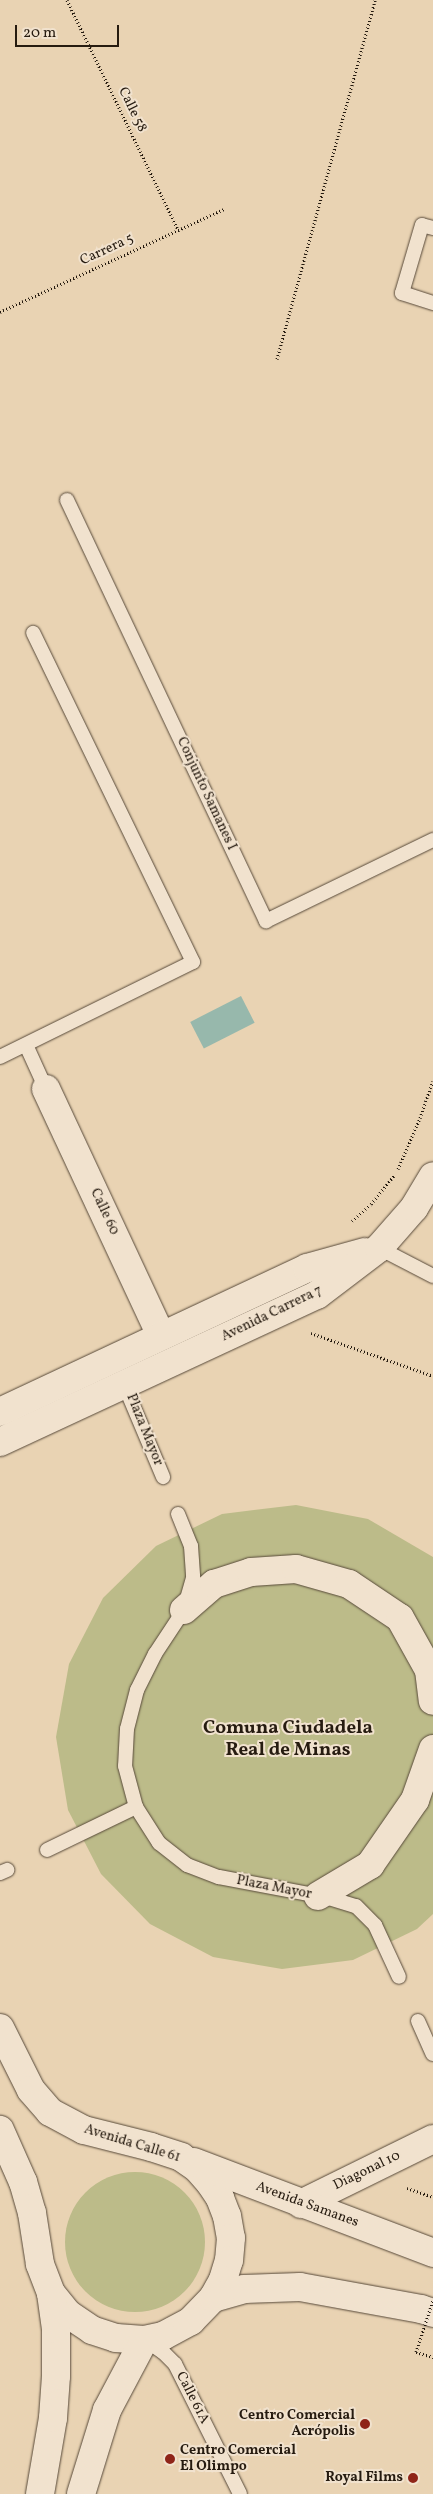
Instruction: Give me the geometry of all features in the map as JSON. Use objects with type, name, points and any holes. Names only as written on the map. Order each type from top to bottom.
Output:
[{"type":"main road","name":"Calle 60","points":[[46,1088],[162,1336]]},
{"type":"main road","points":[[379,1248],[414,1208],[433,1176]]},
{"type":"main road","name":"Avenida Carrera 7","points":[[0,1412],[307,1268],[379,1248]]},
{"type":"main road","name":"Avenida Carrera 7","points":[[0,1442],[317,1295],[379,1248]]},
{"type":"main road","points":[[184,1610],[214,1584],[251,1572],[296,1569],[349,1584],[400,1618],[429,1670],[433,1701]]},
{"type":"main road","points":[[318,1896],[370,1866],[415,1800],[433,1749]]},
{"type":"main road","name":"Avenida Calle 61","points":[[0,2028],[31,2090],[50,2112],[84,2130],[151,2147],[181,2157],[197,2168],[210,2183],[220,2198],[227,2216],[231,2238],[229,2260],[224,2280],[213,2298],[191,2321],[163,2336],[144,2340],[116,2338],[92,2330],[68,2314],[51,2293],[40,2264],[32,2212],[23,2182],[0,2130]]},
{"type":"main road","name":"Diagonal 10","points":[[301,2204],[433,2140]]},
{"type":"main road","name":"Avenida Samanes","points":[[181,2157],[433,2253]]},
{"type":"main road","points":[[213,2298],[244,2289],[300,2287],[421,2309],[433,2313]]},
{"type":"main road","points":[[40,2494],[53,2418],[56,2376],[56,2329],[51,2293]]},
{"type":"main road","points":[[81,2494],[107,2410],[144,2340]]},
{"type":"lane","points":[[433,228],[422,225],[402,293],[433,303]]},
{"type":"lane","name":"Conjunto Samanes I","points":[[67,500],[266,921],[433,840]]},
{"type":"lane","points":[[0,1057],[193,962],[33,633]]},
{"type":"lane","points":[[26,1045],[46,1088]]},
{"type":"lane","points":[[379,1248],[433,1276]]},
{"type":"lane","name":"Plaza Mayor","points":[[124,1384],[163,1476]]},
{"type":"lane","name":"Plaza Mayor","points":[[178,1514],[191,1546],[193,1578],[184,1610],[155,1654],[137,1690],[127,1729],[125,1766],[136,1807],[159,1843],[188,1865],[219,1877],[318,1896],[356,1906],[375,1925],[399,1977]]},
{"type":"lane","points":[[47,1850],[136,1807]]},
{"type":"lane","points":[[418,2021],[433,2054]]},
{"type":"lane","name":"Calle 61A","points":[[144,2340],[163,2352],[175,2364],[240,2494]]},
{"type":"path","name":"Calle 58","points":[[67,0],[178,230]]},
{"type":"path","points":[[277,359],[374,0]]},
{"type":"path","name":"Carrera 5","points":[[0,312],[224,209]]},
{"type":"path","points":[[310,1332],[433,1376]]},
{"type":"path","points":[[406,2187],[433,2197]]},
{"type":"path","points":[[433,2300],[416,2352],[433,2357]]},
{"type":"shaded area","points":[[296,1505],[368,1519],[433,1557],[433,1914],[417,1929],[353,1960],[282,1969],[213,1957],[150,1924],[101,1874],[68,1810],[56,1737],[69,1664],[103,1598],[156,1546],[222,1514]]},
{"type":"shaded area","points":[[135,2172],[149,2173],[162,2177],[184,2193],[200,2215],[204,2228],[204,2256],[200,2269],[184,2291],[162,2307],[149,2311],[135,2312],[121,2311],[108,2307],[86,2291],[70,2269],[66,2256],[65,2242],[66,2228],[70,2215],[86,2193],[108,2177],[121,2173]]},
{"type":"water","points":[[241,996],[255,1023],[204,1049],[190,1022]]},
{"type":"place","name":"Centro Comercial Acrópolis","points":[[365,2424]]},
{"type":"place","name":"Centro Comercial El Olimpo","points":[[170,2459]]},
{"type":"place","name":"Royal Films","points":[[413,2478]]},
{"type":"district","name":"Comuna Ciudadela Real de Minas","points":[[288,1740]]}]
